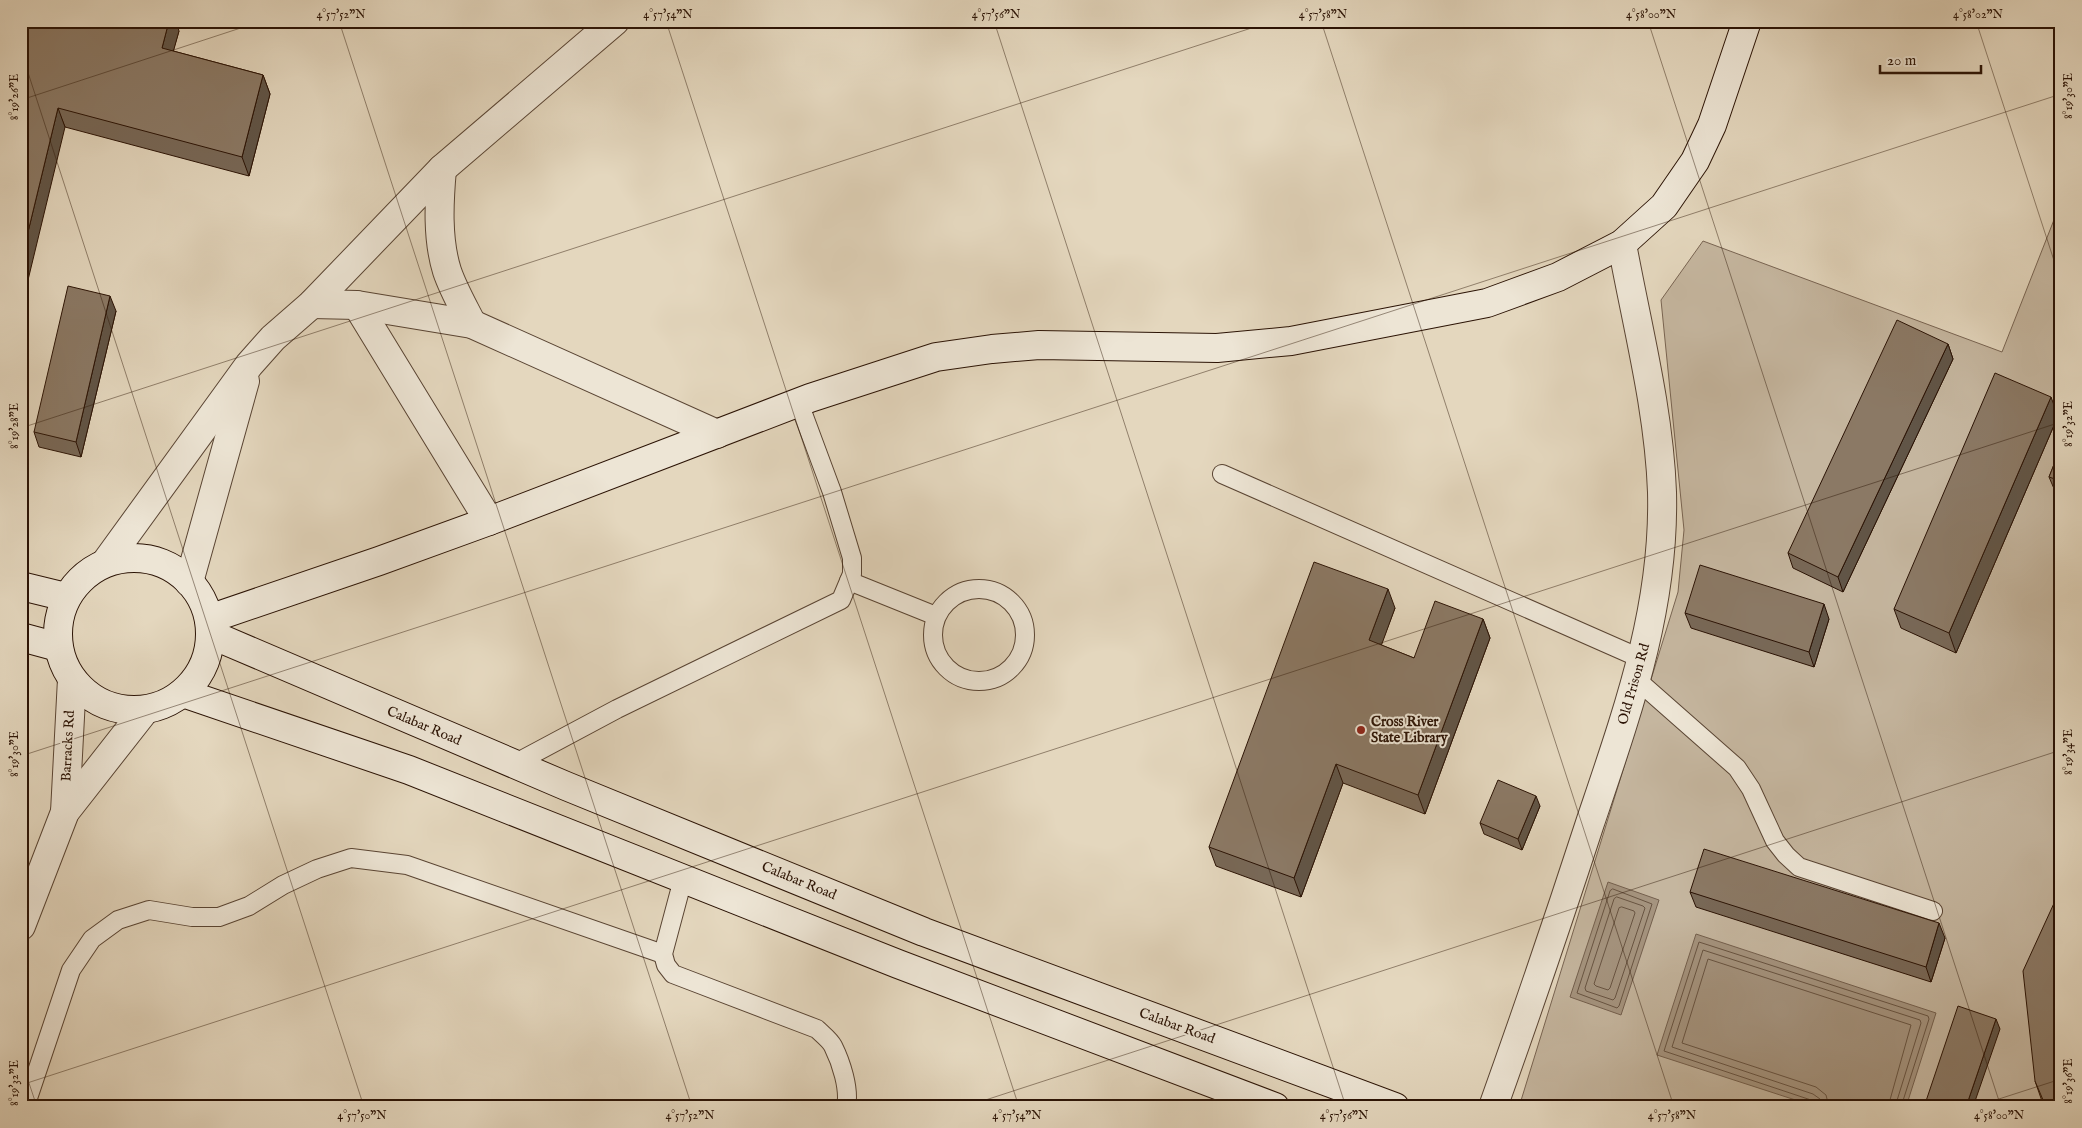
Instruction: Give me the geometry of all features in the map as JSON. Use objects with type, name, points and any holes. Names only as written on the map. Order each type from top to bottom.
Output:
[{"type":"street","points":[[106,562],[249,365],[273,338],[312,304],[442,169],[615,21]]},
{"type":"street","points":[[209,627],[799,403],[936,357],[1039,345],[1217,348],[1291,341],[1487,303],[1558,277],[1622,244],[1664,206],[1694,160],[1712,125],[1747,21]]},
{"type":"street","points":[[442,169],[439,204],[446,269],[472,324]]},
{"type":"street","name":"Old Prison Rd","points":[[1493,1107],[1535,988],[1639,670],[1650,630],[1660,557],[1662,493],[1658,432],[1622,244]]},
{"type":"street","points":[[312,304],[357,305],[472,324],[717,434]]},
{"type":"street","points":[[357,305],[489,521]]},
{"type":"street","points":[[190,582],[249,365]]},
{"type":"street","points":[[128,557],[151,559],[172,567],[190,582],[202,599],[209,627],[207,656],[198,676],[183,693],[158,707],[128,711],[104,704],[83,691],[72,679],[63,664],[58,647],[57,630],[60,613],[66,597],[76,582],[90,570],[106,562],[128,557]]},
{"type":"street","points":[[21,586],[66,597]]},
{"type":"street","name":"Calabar Road","points":[[209,627],[514,764],[924,932],[1395,1107]]},
{"type":"street","points":[[21,637],[58,647]]},
{"type":"street","name":"Barracks Rd","points":[[65,812],[72,679]]},
{"type":"street","points":[[183,693],[409,770],[898,964],[1275,1107]]},
{"type":"street","name":"Barracks Rd","points":[[21,926],[65,812],[145,710]]},
{"type":"lane","points":[[514,764],[617,709],[841,600],[852,574],[852,558],[845,532],[799,403]]},
{"type":"lane","points":[[1222,474],[1639,670],[1737,768],[1752,789],[1775,841],[1799,867],[1932,911]]},
{"type":"lane","points":[[849,581],[936,616]]},
{"type":"lane","points":[[979,588],[1005,595],[1022,615],[1024,624],[1026,642],[1016,667],[993,681],[967,681],[944,667],[932,643],[936,616],[954,595],[979,588]]},
{"type":"lane","points":[[25,1107],[71,970],[92,939],[118,920],[149,910],[192,917],[220,917],[249,906],[283,885],[351,858],[407,865],[663,954]]},
{"type":"lane","points":[[683,879],[663,954],[666,965],[673,974],[817,1029],[833,1045],[848,1099],[846,1107]]},
{"type":"shaded area","points":[[2061,202],[2061,1107],[1519,1107],[1678,592],[1684,530],[1661,300],[1703,241],[2002,352]]},
{"type":"water","points":[[1608,882],[1659,900],[1621,1015],[1570,997]]},
{"type":"water","points":[[1696,934],[1936,1013],[1906,1107],[1817,1107],[1657,1055]]},
{"type":"building","points":[[21,21],[169,21],[162,48],[263,75],[242,157],[58,108],[21,261]]},
{"type":"building","points":[[68,286],[110,296],[76,442],[34,432]]},
{"type":"building","points":[[1897,320],[1948,344],[1838,577],[1788,553]]},
{"type":"building","points":[[1995,373],[2051,397],[1949,633],[1894,609]]},
{"type":"building","points":[[2061,447],[2061,481],[2049,477]]},
{"type":"building","name":"Cross River State Library","points":[[1314,562],[1388,589],[1369,640],[1414,658],[1435,601],[1483,619],[1418,795],[1336,764],[1294,878],[1209,847]]},
{"type":"building","points":[[1700,565],[1824,604],[1809,652],[1685,613]]},
{"type":"building","points":[[1498,780],[1536,796],[1518,839],[1480,823]]},
{"type":"building","points":[[1704,849],[1939,923],[1926,967],[1690,892]]},
{"type":"building","points":[[2061,888],[2061,1107],[2046,1107],[2035,1081],[2023,971]]},
{"type":"building","points":[[1958,1006],[1996,1019],[1966,1107],[1924,1107]]},
{"type":"place","name":"Cross River State Library","points":[[1361,730]]}]
